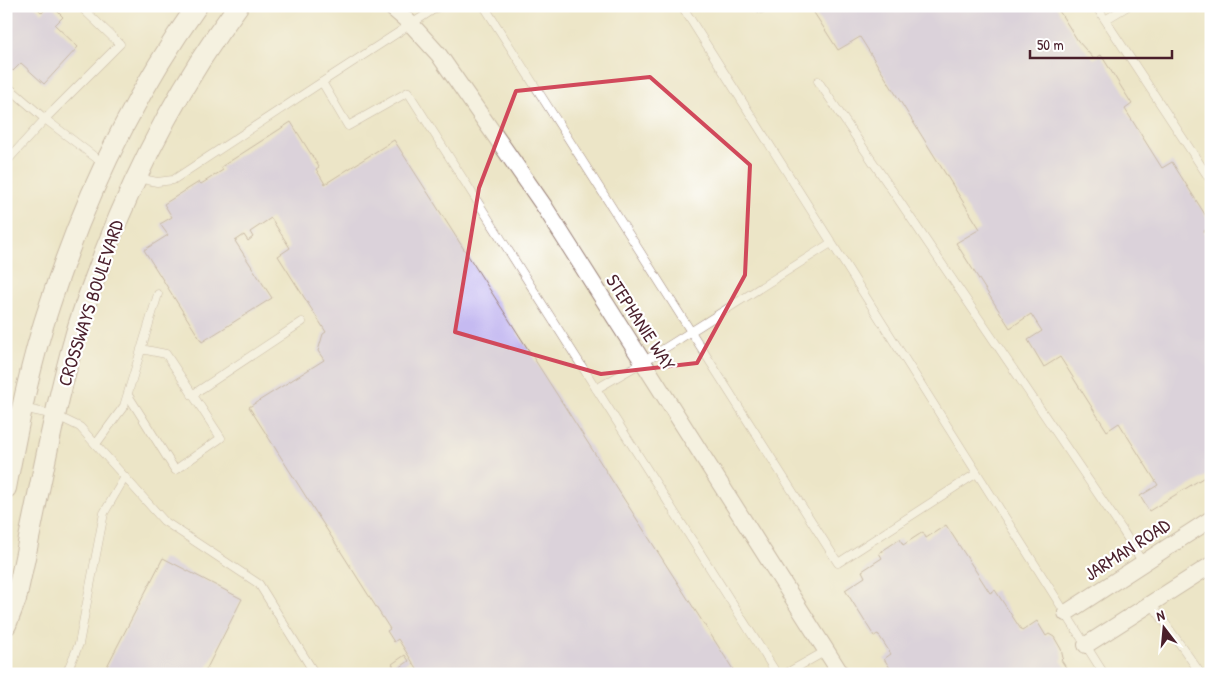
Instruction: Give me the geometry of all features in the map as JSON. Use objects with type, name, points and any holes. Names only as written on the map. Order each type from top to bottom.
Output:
[{"type":"street","name":"CROSSWAYS BOULEVARD","points":[[6,488],[31,370],[50,304],[72,242],[106,165],[143,92],[179,31],[197,6]]},
{"type":"street","name":"CROSSWAYS BOULEVARD","points":[[6,626],[19,589],[55,415],[80,322],[119,215],[149,150],[185,85],[222,27],[238,6]]},
{"type":"street","name":"STEPHANIE WAY","points":[[390,6],[411,24],[439,55],[544,206],[840,674]]},
{"type":"street","name":"JARMAN ROAD","points":[[1066,613],[1211,519]]},
{"type":"street","points":[[1086,646],[1211,564]]},
{"type":"lane","points":[[6,162],[45,119],[120,44],[80,6]]},
{"type":"lane","points":[[136,177],[157,182],[173,180],[439,6]]},
{"type":"lane","points":[[484,6],[838,563],[977,473]]},
{"type":"lane","points":[[682,6],[1104,674]]},
{"type":"lane","points":[[759,6],[761,9],[765,6]]},
{"type":"lane","points":[[1096,6],[1211,181]]},
{"type":"lane","points":[[1105,20],[1128,6]]},
{"type":"lane","points":[[818,81],[1143,562]]},
{"type":"lane","points":[[322,82],[348,126],[408,92],[777,674]]},
{"type":"lane","points":[[6,85],[45,119],[106,165]]},
{"type":"lane","points":[[596,389],[643,362],[832,243]]},
{"type":"lane","points":[[96,444],[124,406],[158,294]]},
{"type":"lane","points":[[192,395],[302,322]]},
{"type":"lane","points":[[128,394],[175,470],[221,438],[166,354],[141,349]]},
{"type":"lane","points":[[22,408],[55,415],[80,427],[164,521],[259,584],[315,674]]},
{"type":"lane","points":[[66,674],[79,644],[104,512],[125,477]]},
{"type":"lane","points":[[1151,603],[1201,674]]},
{"type":"lane","points":[[785,674],[826,651]]},
{"type":"highlighted area","points":[[650,77],[750,165],[745,275],[697,363],[601,374],[455,332],[479,188],[516,91]]},
{"type":"building","points":[[6,6],[35,6],[42,13],[48,6],[52,6],[63,17],[55,25],[78,47],[44,84],[21,63],[13,71],[6,65],[8,50]]},
{"type":"building","points":[[815,6],[1056,6],[1078,41],[1094,59],[1101,55],[1132,104],[1125,109],[1162,168],[1172,162],[1211,224],[1204,231],[1211,240],[1211,473],[1149,511],[1140,496],[1158,485],[1119,423],[1107,431],[1060,357],[1044,367],[1028,340],[1042,331],[1031,314],[1010,328],[956,243],[980,229],[860,37],[838,50],[811,8]]},
{"type":"building","points":[[291,122],[319,167],[316,169],[325,184],[394,140],[736,674],[420,674],[398,639],[394,642],[387,631],[390,629],[249,407],[324,360],[318,351],[323,334],[326,332],[278,256],[290,248],[271,218],[250,232],[253,237],[248,241],[244,235],[235,241],[272,298],[202,342],[144,250],[168,235],[160,224],[172,217],[164,204],[199,182],[201,184],[223,170],[221,167]]},
{"type":"building","points":[[946,525],[990,593],[995,590],[1022,631],[1037,621],[1046,636],[1049,634],[1054,637],[1061,649],[1063,658],[1061,660],[1067,669],[1064,670],[1067,674],[894,674],[884,659],[891,654],[878,634],[874,636],[845,590],[865,577],[862,571],[882,558],[879,553],[900,539],[903,545],[923,532],[926,538]]},
{"type":"building","points":[[163,558],[242,599],[204,674],[103,674]]},
{"type":"building","points":[[405,655],[409,661],[396,670],[392,664]]}]
